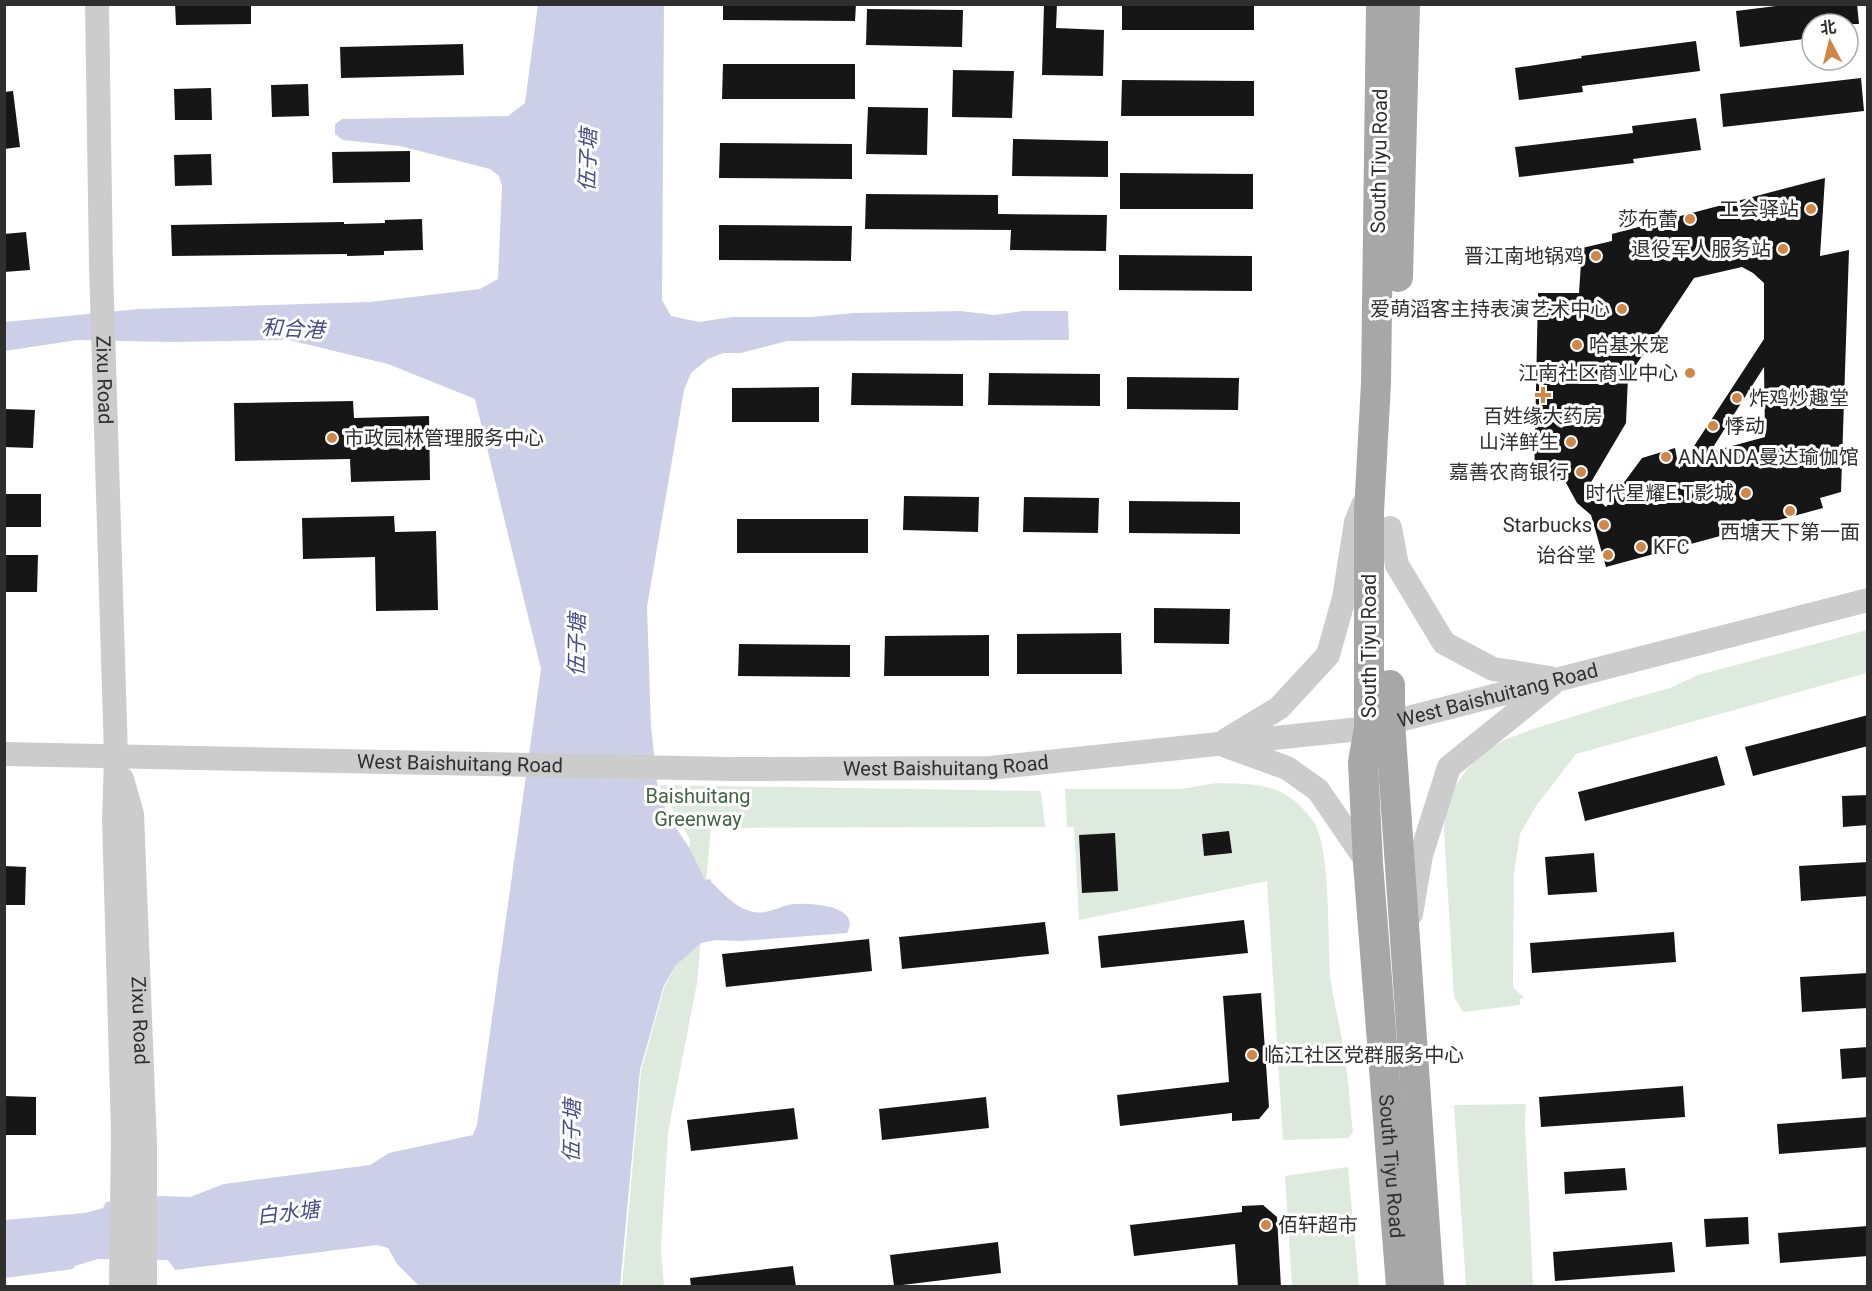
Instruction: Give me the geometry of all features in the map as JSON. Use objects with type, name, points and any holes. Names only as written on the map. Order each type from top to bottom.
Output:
[{"type":"main road","name":"South Tiyu Road","points":[[1381,4],[1376,383],[1369,512],[1379,725],[1405,943],[1429,1287]]},
{"type":"main road","name":"South Tiyu Road","points":[[1401,1287],[1368,863],[1363,762],[1379,725],[1390,528],[1406,4]]},
{"type":"street","name":"Zixu Road","points":[[97,4],[102,302],[116,756],[132,814],[134,1198],[145,1278]]},
{"type":"street","points":[[1221,744],[1279,708],[1329,655],[1344,598],[1356,522],[1371,486]]},
{"type":"street","points":[[1390,528],[1397,565],[1444,643],[1493,669],[1558,679]]},
{"type":"street","name":"West Baishuitang Road","points":[[4,754],[732,769],[990,768],[1379,725],[1868,600]]},
{"type":"street","points":[[1405,943],[1421,855],[1449,767],[1558,679]]},
{"type":"street","points":[[1221,744],[1287,768],[1318,790],[1368,863]]},
{"type":"street","name":"Zixu Road","points":[[121,1279],[134,1198]]},
{"type":"green space","points":[[1867,630],[1867,673],[1576,754],[1536,806],[1520,834],[1514,874],[1513,987],[1524,998],[1520,999],[1520,1005],[1463,1012],[1454,997],[1444,830],[1445,816],[1452,791],[1467,769],[1485,752],[1504,740],[1533,729],[1670,688],[1698,675]]},
{"type":"green space","points":[[1217,783],[1259,785],[1282,793],[1303,808],[1319,834],[1328,898],[1331,983],[1348,1077],[1353,1132],[1348,1138],[1283,1140],[1267,881],[1079,920],[1074,827],[1067,827],[1065,789],[1180,789]]},
{"type":"green space","name":"Baishuitang Greenway","points":[[659,785],[1041,791],[1045,827],[711,828],[697,983],[668,1132],[661,1248],[664,1286],[622,1286],[641,1071],[665,985],[677,964],[690,840]]},
{"type":"green space","points":[[1526,1104],[1533,1286],[1466,1286],[1454,1105]]},
{"type":"green space","points":[[1348,1167],[1359,1286],[1292,1286],[1285,1176]]},
{"type":"water","points":[[538,4],[664,5],[662,300],[671,316],[699,322],[732,317],[811,317],[854,313],[960,311],[995,315],[1023,311],[1068,311],[1069,340],[787,341],[741,353],[723,353],[708,359],[691,373],[684,390],[647,607],[651,726],[658,791],[669,817],[690,849],[705,880],[710,879],[731,900],[742,908],[759,913],[795,904],[833,908],[848,917],[850,924],[847,933],[742,941],[716,940],[701,943],[678,962],[664,985],[640,1070],[620,1286],[419,1286],[397,1264],[388,1248],[377,1245],[175,1270],[168,1260],[98,1259],[75,1266],[73,1269],[5,1278],[5,1220],[85,1213],[103,1208],[106,1202],[161,1196],[190,1197],[224,1184],[370,1165],[389,1153],[473,1135],[477,1125],[541,669],[475,399],[388,364],[289,340],[171,342],[77,340],[5,351],[5,322],[139,309],[370,302],[480,289],[498,279],[502,186],[499,176],[490,169],[400,146],[343,140],[335,134],[335,124],[342,119],[508,116],[525,103]]},
{"type":"building","points":[[175,4],[251,4],[251,24],[176,25]]},
{"type":"building","points":[[723,4],[856,4],[855,21],[723,20]]},
{"type":"building","points":[[1044,4],[1057,4],[1056,28],[1104,30],[1103,76],[1042,75]]},
{"type":"building","points":[[1122,4],[1254,4],[1254,30],[1122,30]]},
{"type":"building","points":[[1791,4],[1857,4],[1858,12],[1800,12],[1800,40],[1740,47],[1736,11]]},
{"type":"building","points":[[867,9],[963,10],[962,47],[866,45]]},
{"type":"building","points":[[1696,41],[1700,71],[1582,86],[1583,92],[1519,100],[1515,68],[1582,58],[1581,56]]},
{"type":"building","points":[[463,44],[464,75],[341,78],[340,47]]},
{"type":"building","points":[[723,64],[855,64],[855,99],[722,99]]},
{"type":"building","points":[[953,70],[1014,71],[1012,118],[952,117]]},
{"type":"building","points":[[1861,78],[1864,111],[1723,127],[1720,94]]},
{"type":"building","points":[[1122,80],[1254,81],[1254,116],[1121,116]]},
{"type":"building","points":[[308,84],[309,116],[272,117],[271,85]]},
{"type":"building","points":[[211,88],[212,120],[175,120],[174,89]]},
{"type":"building","points":[[13,91],[20,147],[4,149],[4,92]]},
{"type":"building","points":[[868,107],[928,108],[927,155],[866,154]]},
{"type":"building","points":[[1696,118],[1701,150],[1633,159],[1634,163],[1519,177],[1515,147],[1633,133],[1632,126]]},
{"type":"building","points":[[1013,139],[1108,141],[1108,177],[1012,176]]},
{"type":"building","points":[[720,143],[852,144],[852,179],[719,178]]},
{"type":"building","points":[[410,151],[410,182],[333,183],[332,152]]},
{"type":"building","points":[[211,154],[212,185],[175,186],[174,155]]},
{"type":"building","points":[[1120,173],[1253,174],[1253,209],[1120,209]]},
{"type":"building","points":[[1825,178],[1820,256],[1849,250],[1841,492],[1820,498],[1823,508],[1606,567],[1591,515],[1577,503],[1565,481],[1534,482],[1538,293],[1579,293],[1582,248],[1612,241],[1612,234]],"holes":[[[1742,267],[1764,283],[1764,339],[1679,469],[1675,448],[1642,458],[1606,507],[1587,489],[1626,423],[1628,377],[1694,278]],[[1764,367],[1765,437],[1710,452]]]},
{"type":"building","points":[[866,194],[998,195],[998,214],[1107,215],[1106,251],[1010,250],[1011,230],[865,229]]},
{"type":"building","points":[[422,219],[423,250],[384,251],[384,255],[347,256],[347,254],[172,256],[171,225],[344,222],[344,224]]},
{"type":"building","points":[[719,225],[852,226],[851,261],[719,260]]},
{"type":"building","points":[[26,232],[30,270],[4,272],[4,234]]},
{"type":"building","points":[[1119,255],[1252,256],[1252,291],[1119,290]]},
{"type":"building","points":[[852,373],[963,374],[963,406],[851,405]]},
{"type":"building","points":[[989,373],[1100,374],[1100,406],[988,405]]},
{"type":"building","points":[[1127,377],[1239,378],[1238,410],[1127,409]]},
{"type":"building","points":[[819,387],[819,422],[732,422],[732,388]]},
{"type":"building","name":"市政园林管理服务中心","points":[[353,401],[354,418],[429,416],[430,480],[351,482],[350,459],[235,461],[234,403]]},
{"type":"building","points":[[4,409],[35,410],[33,448],[4,447]]},
{"type":"building","points":[[4,494],[41,494],[41,527],[4,527]]},
{"type":"building","points":[[904,496],[979,497],[978,532],[903,530]]},
{"type":"building","points":[[1024,497],[1099,498],[1098,533],[1023,532]]},
{"type":"building","points":[[1129,501],[1240,502],[1240,534],[1129,533]]},
{"type":"building","points":[[394,516],[395,532],[436,531],[438,610],[376,611],[375,557],[303,559],[302,518]]},
{"type":"building","points":[[737,519],[868,519],[868,553],[737,553]]},
{"type":"building","points":[[4,555],[38,555],[37,592],[4,592]]},
{"type":"building","points":[[1154,608],[1230,609],[1229,644],[1154,643]]},
{"type":"building","points":[[1121,633],[1122,674],[1017,674],[1017,634]]},
{"type":"building","points":[[989,635],[989,676],[884,676],[885,636]]},
{"type":"building","points":[[739,644],[850,645],[850,677],[738,676]]},
{"type":"building","points":[[1868,715],[1868,746],[1753,776],[1745,747]]},
{"type":"building","points":[[1717,756],[1725,785],[1585,821],[1578,792]]},
{"type":"building","points":[[1868,795],[1868,825],[1843,827],[1842,796]]},
{"type":"building","points":[[1229,831],[1232,853],[1204,856],[1202,834]]},
{"type":"building","points":[[1115,833],[1118,891],[1082,893],[1079,835]]},
{"type":"building","points":[[1594,853],[1597,892],[1548,895],[1545,857]]},
{"type":"building","points":[[1868,862],[1868,896],[1801,901],[1799,866]]},
{"type":"building","points":[[4,866],[26,867],[25,905],[4,905]]},
{"type":"building","points":[[1244,920],[1248,953],[1101,968],[1098,936]]},
{"type":"building","points":[[1045,922],[1049,954],[902,969],[899,937]]},
{"type":"building","points":[[1674,932],[1676,962],[1532,973],[1530,943]]},
{"type":"building","points":[[869,939],[872,971],[726,987],[722,954]]},
{"type":"building","points":[[1868,973],[1868,1008],[1802,1012],[1800,977]]},
{"type":"building","points":[[1261,993],[1269,1107],[1259,1119],[1232,1121],[1232,1113],[1120,1126],[1117,1095],[1229,1082],[1223,996]]},
{"type":"building","points":[[1868,1047],[1868,1077],[1842,1079],[1840,1049]]},
{"type":"building","points":[[1683,1086],[1685,1117],[1541,1127],[1539,1097]]},
{"type":"building","points":[[4,1096],[36,1097],[36,1135],[4,1135]]},
{"type":"building","points":[[986,1097],[989,1128],[882,1140],[879,1109]]},
{"type":"building","points":[[794,1108],[798,1139],[691,1151],[687,1120]]},
{"type":"building","points":[[1868,1117],[1868,1147],[1779,1154],[1777,1124]]},
{"type":"building","points":[[1625,1168],[1627,1190],[1565,1194],[1564,1172]]},
{"type":"building","points":[[1263,1205],[1277,1217],[1281,1287],[1238,1287],[1235,1244],[1134,1256],[1130,1225],[1242,1212],[1242,1206]]},
{"type":"building","points":[[1748,1217],[1749,1244],[1706,1247],[1704,1219]]},
{"type":"building","points":[[1868,1226],[1868,1256],[1780,1263],[1778,1233]]},
{"type":"building","points":[[998,1242],[1001,1273],[894,1286],[890,1255]]},
{"type":"building","points":[[1672,1242],[1675,1272],[1555,1281],[1553,1252]]},
{"type":"building","points":[[793,1266],[796,1287],[691,1287],[690,1278]]},
{"type":"place","name":"工会驿站","points":[[1811,209]]},
{"type":"place","name":"莎布蕾","points":[[1690,219]]},
{"type":"place","name":"退役军人服务站","points":[[1783,249]]},
{"type":"place","name":"晋江南地锅鸡","points":[[1596,256]]},
{"type":"place","name":"爱萌滔客主持表演艺术中心","points":[[1622,309]]},
{"type":"place","name":"哈基米宠","points":[[1577,345]]},
{"type":"place","name":"江南社区商业中心","points":[[1690,373]]},
{"type":"place","name":"百姓缘大药房","points":[[1543,395]]},
{"type":"place","name":"炸鸡炒趣堂","points":[[1737,398]]},
{"type":"place","name":"悸动","points":[[1713,426]]},
{"type":"place","name":"市政园林管理服务中心","points":[[332,438]]},
{"type":"place","name":"山洋鲜生","points":[[1571,442]]},
{"type":"place","name":"ANANDA曼达瑜伽馆","points":[[1666,457]]},
{"type":"place","name":"嘉善农商银行","points":[[1581,472]]},
{"type":"place","name":"时代星耀E.T影城","points":[[1746,493]]},
{"type":"place","name":"西塘天下第一面","points":[[1790,511]]},
{"type":"place","name":"Starbucks","points":[[1604,525]]},
{"type":"place","name":"KFC","points":[[1641,547]]},
{"type":"place","name":"诒谷堂","points":[[1608,555]]},
{"type":"place","name":"临江社区党群服务中心","points":[[1252,1055]]},
{"type":"place","name":"佰轩超市","points":[[1266,1225]]},
{"type":"water label","name":"伍子塘","points":[[588,160]]},
{"type":"water label","name":"和合港","points":[[293,329]]},
{"type":"water label","name":"伍子塘","points":[[577,645]]},
{"type":"water label","name":"伍子塘","points":[[572,1131]]},
{"type":"water label","name":"白水塘","points":[[288,1213]]}]
